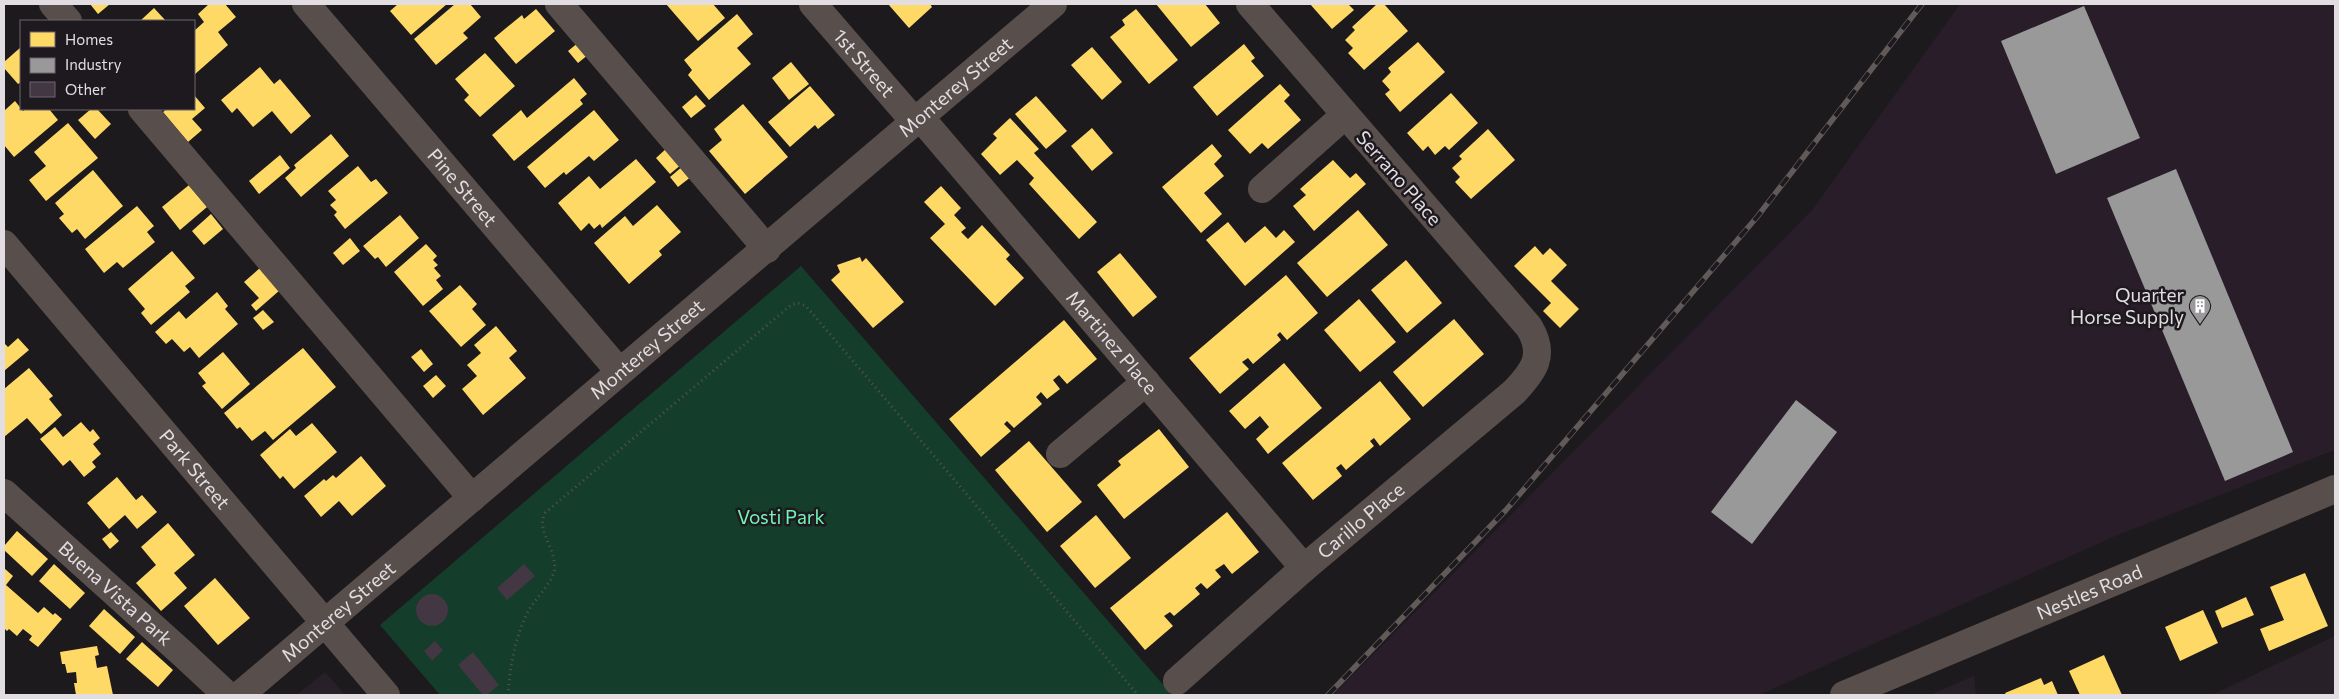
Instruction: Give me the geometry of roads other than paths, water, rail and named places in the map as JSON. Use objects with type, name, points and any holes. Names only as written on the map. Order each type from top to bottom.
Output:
[{"type":"street","points":[[53,4],[67,20]]},
{"type":"street","name":"Pine Street","points":[[306,4],[620,371]]},
{"type":"street","points":[[559,4],[767,248]]},
{"type":"street","name":"1st Street","points":[[814,4],[917,119]]},
{"type":"street","name":"Monterey Street","points":[[240,695],[1052,4]]},
{"type":"street","name":"Serrano Place","points":[[1250,4],[1529,327],[1535,337],[1537,357]]},
{"type":"street","points":[[143,110],[472,498]]},
{"type":"street","points":[[1262,189],[1345,115]]},
{"type":"street","name":"Martinez Place","points":[[917,119],[1146,382],[1304,568]]},
{"type":"street","name":"Park Street","points":[[4,244],[159,425],[323,623],[386,695]]},
{"type":"street","name":"Carillo Place","points":[[1177,681],[1304,568],[1514,392],[1527,378],[1537,357]]},
{"type":"street","points":[[1060,454],[1146,382]]},
{"type":"street","name":"Nestles Road","points":[[1844,695],[2335,489]]},
{"type":"street","name":"Buena Vista Park","points":[[4,493],[227,695]]},
{"type":"railway","points":[[1328,695],[1506,510],[1757,217],[1922,4]]},
{"type":"place","name":"Quarter Horse Supply","points":[[2200,325]]},
{"type":"park label","name":"Vosti Park","points":[[781,517]]}]
